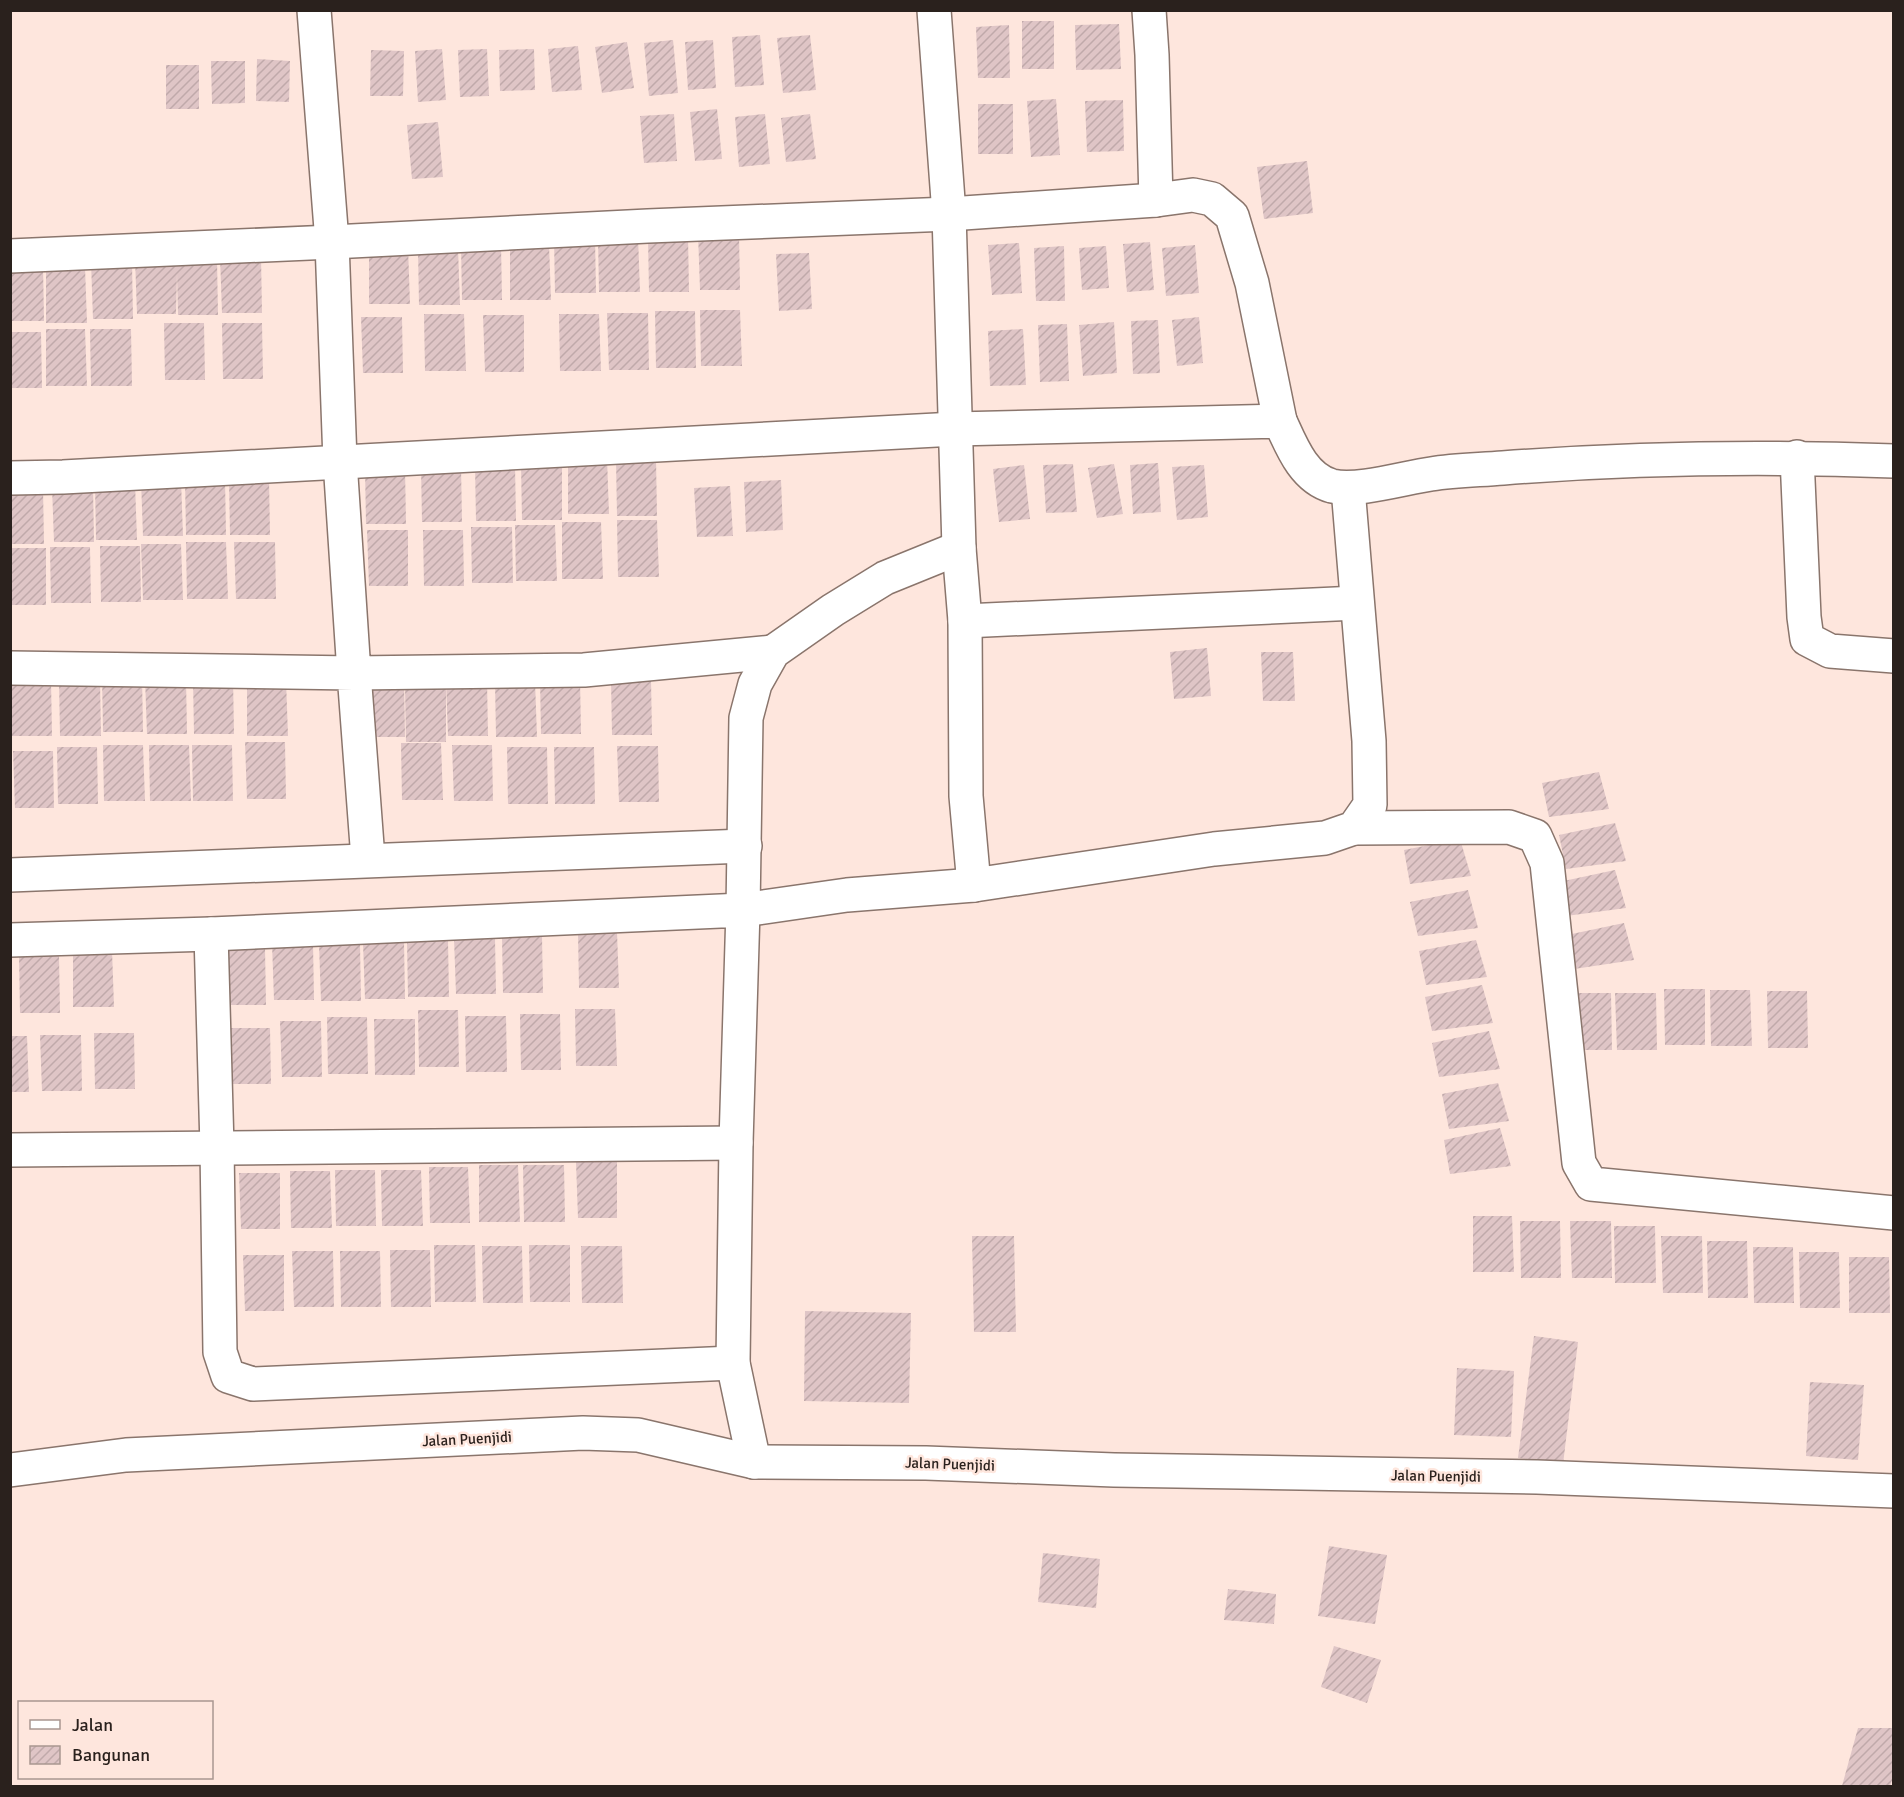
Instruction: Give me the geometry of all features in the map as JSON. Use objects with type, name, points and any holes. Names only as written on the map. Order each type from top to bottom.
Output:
[{"type":"street","points":[[314,10],[332,242],[340,461],[368,859]]},
{"type":"street","points":[[934,10],[949,214],[959,548],[965,621],[966,796],[974,885]]},
{"type":"street","points":[[1149,10],[1156,200]]},
{"type":"street","points":[[10,256],[949,214],[1156,200],[1193,195],[1212,200],[1232,216],[1252,283],[1280,421],[1295,455],[1313,476],[1330,486],[1348,488],[1434,473],[1554,464],[1797,457],[1893,461]]},
{"type":"street","points":[[10,478],[955,429],[1280,421]]},
{"type":"street","points":[[1797,457],[1807,639],[1830,651],[1893,656]]},
{"type":"street","points":[[1348,488],[1369,741],[1370,805],[1354,828]]},
{"type":"street","points":[[754,1462],[733,1363],[746,718],[755,684],[773,652],[833,610],[885,578],[959,548]]},
{"type":"street","points":[[965,621],[1357,603]]},
{"type":"street","points":[[10,668],[354,673],[584,670],[773,652]]},
{"type":"street","points":[[10,940],[211,934],[743,910],[847,896],[974,885],[1214,849],[1325,838],[1354,828],[1509,827],[1534,836],[1547,863],[1579,1163],[1591,1184],[1893,1213]]},
{"type":"street","points":[[10,875],[368,859],[745,846]]},
{"type":"street","points":[[211,934],[220,1352],[228,1376],[253,1384],[733,1363]]},
{"type":"street","points":[[10,1150],[736,1143]]},
{"type":"street","name":"Jalan Puenjidi","points":[[10,1470],[126,1455],[583,1433],[638,1435],[754,1462],[926,1463],[1114,1470],[1537,1477],[1893,1491]]},
{"type":"building","points":[[1022,21],[1054,21],[1054,69],[1022,69]]},
{"type":"building","points":[[1119,24],[1121,69],[1076,70],[1075,25]]},
{"type":"building","points":[[1009,25],[1010,78],[978,78],[976,27]]},
{"type":"building","points":[[760,35],[764,85],[735,87],[732,37]]},
{"type":"building","points":[[810,35],[816,90],[783,93],[777,38]]},
{"type":"building","points":[[673,40],[678,93],[649,96],[644,43]]},
{"type":"building","points":[[713,40],[716,88],[688,90],[685,42]]},
{"type":"building","points":[[627,42],[634,88],[602,93],[595,47]]},
{"type":"building","points":[[578,46],[582,90],[552,92],[548,49]]},
{"type":"building","points":[[442,49],[446,100],[418,102],[415,51]]},
{"type":"building","points":[[487,49],[489,96],[460,97],[458,50]]},
{"type":"building","points":[[534,49],[535,90],[500,91],[499,50]]},
{"type":"building","points":[[371,50],[404,51],[403,96],[370,96]]},
{"type":"building","points":[[257,59],[290,61],[289,102],[256,101]]},
{"type":"building","points":[[211,61],[245,61],[245,103],[212,104]]},
{"type":"building","points":[[166,65],[199,65],[199,109],[166,109]]},
{"type":"building","points":[[1056,99],[1060,155],[1031,157],[1027,101]]},
{"type":"building","points":[[1123,100],[1124,151],[1087,152],[1085,101]]},
{"type":"building","points":[[978,104],[1013,104],[1013,154],[978,154]]},
{"type":"building","points":[[717,109],[722,159],[695,161],[690,112]]},
{"type":"building","points":[[674,114],[677,161],[644,163],[640,116]]},
{"type":"building","points":[[765,114],[770,164],[739,167],[735,117]]},
{"type":"building","points":[[810,114],[816,159],[786,162],[781,118]]},
{"type":"building","points":[[438,122],[443,177],[412,179],[407,125]]},
{"type":"building","points":[[1307,161],[1313,213],[1264,219],[1257,167]]},
{"type":"building","points":[[698,233],[739,233],[740,290],[700,290]]},
{"type":"building","points":[[598,236],[638,236],[640,292],[599,292]]},
{"type":"building","points":[[648,236],[688,236],[689,292],[649,292]]},
{"type":"building","points":[[554,237],[595,237],[596,293],[555,293]]},
{"type":"building","points":[[1150,242],[1154,290],[1127,292],[1123,244]]},
{"type":"building","points":[[1019,243],[1022,293],[992,295],[988,245]]},
{"type":"building","points":[[461,244],[501,244],[502,300],[462,300]]},
{"type":"building","points":[[510,244],[549,244],[551,300],[510,300]]},
{"type":"building","points":[[1195,245],[1199,293],[1166,296],[1162,248]]},
{"type":"building","points":[[1064,246],[1065,301],[1036,301],[1034,248]]},
{"type":"building","points":[[1106,246],[1109,288],[1082,290],[1079,248]]},
{"type":"building","points":[[369,247],[408,247],[410,304],[369,304]]},
{"type":"building","points":[[418,248],[458,248],[460,305],[419,305]]},
{"type":"building","points":[[809,253],[812,309],[779,311],[776,254]]},
{"type":"building","points":[[220,256],[261,256],[262,313],[222,313]]},
{"type":"building","points":[[135,258],[217,259],[218,315],[178,315],[177,273],[176,314],[137,314]]},
{"type":"building","points":[[91,262],[132,262],[133,319],[93,319]]},
{"type":"building","points":[[10,265],[43,265],[44,321],[10,321]]},
{"type":"building","points":[[46,267],[85,267],[87,323],[46,323]]},
{"type":"building","points":[[700,310],[740,310],[742,366],[701,366]]},
{"type":"building","points":[[655,311],[695,311],[696,368],[656,368]]},
{"type":"building","points":[[607,313],[648,313],[649,370],[609,370]]},
{"type":"building","points":[[424,314],[464,314],[466,371],[425,371]]},
{"type":"building","points":[[559,314],[599,314],[601,371],[560,371]]},
{"type":"building","points":[[483,315],[524,315],[524,372],[485,372]]},
{"type":"building","points":[[361,317],[402,317],[403,373],[363,373]]},
{"type":"building","points":[[1199,317],[1203,363],[1177,366],[1172,320]]},
{"type":"building","points":[[1158,320],[1160,373],[1133,374],[1131,321]]},
{"type":"building","points":[[1114,322],[1117,373],[1083,376],[1079,325]]},
{"type":"building","points":[[164,323],[204,323],[205,380],[165,380]]},
{"type":"building","points":[[222,323],[262,323],[263,379],[223,379]]},
{"type":"building","points":[[1067,324],[1069,381],[1040,382],[1038,325]]},
{"type":"building","points":[[46,329],[85,329],[87,386],[46,386]]},
{"type":"building","points":[[90,329],[131,329],[132,386],[91,386]]},
{"type":"building","points":[[1023,329],[1026,385],[990,386],[988,331]]},
{"type":"building","points":[[10,332],[41,332],[42,388],[10,388]]},
{"type":"building","points":[[568,458],[607,458],[609,514],[568,514]]},
{"type":"building","points":[[616,459],[656,459],[657,516],[617,516]]},
{"type":"building","points":[[521,463],[562,463],[562,520],[522,520]]},
{"type":"building","points":[[1158,463],[1161,512],[1133,514],[1130,465]]},
{"type":"building","points":[[1073,464],[1077,512],[1046,513],[1043,465]]},
{"type":"building","points":[[1114,464],[1123,514],[1097,518],[1088,468]]},
{"type":"building","points":[[475,465],[515,465],[516,521],[476,521]]},
{"type":"building","points":[[1024,465],[1030,519],[999,522],[993,469]]},
{"type":"building","points":[[1204,465],[1208,517],[1177,520],[1172,467]]},
{"type":"building","points":[[421,466],[461,466],[462,522],[422,522]]},
{"type":"building","points":[[365,467],[405,467],[406,524],[366,524]]},
{"type":"building","points":[[185,479],[225,479],[226,535],[186,535]]},
{"type":"building","points":[[229,479],[269,479],[270,535],[230,535]]},
{"type":"building","points":[[141,480],[181,480],[183,536],[143,536]]},
{"type":"building","points":[[781,480],[783,530],[746,532],[744,482]]},
{"type":"building","points":[[95,483],[135,483],[137,540],[96,540]]},
{"type":"building","points":[[52,486],[93,486],[94,542],[54,542]]},
{"type":"building","points":[[730,486],[733,536],[697,537],[694,488]]},
{"type":"building","points":[[10,488],[43,488],[44,544],[10,544]]},
{"type":"building","points":[[617,520],[657,520],[659,577],[618,577]]},
{"type":"building","points":[[562,522],[601,522],[603,579],[562,579]]},
{"type":"building","points":[[515,525],[555,525],[557,581],[516,581]]},
{"type":"building","points":[[471,527],[512,527],[513,583],[472,583]]},
{"type":"building","points":[[367,530],[408,530],[408,586],[369,586]]},
{"type":"building","points":[[423,530],[463,530],[464,586],[424,586]]},
{"type":"building","points":[[186,542],[226,542],[228,599],[187,599]]},
{"type":"building","points":[[234,542],[275,542],[276,599],[236,599]]},
{"type":"building","points":[[141,544],[181,544],[183,600],[143,600]]},
{"type":"building","points":[[100,546],[140,546],[141,602],[101,602]]},
{"type":"building","points":[[50,547],[90,547],[91,603],[51,603]]},
{"type":"building","points":[[10,548],[46,548],[46,605],[10,605]]},
{"type":"building","points":[[1207,648],[1211,696],[1174,699],[1170,652]]},
{"type":"building","points":[[1261,652],[1293,652],[1295,701],[1263,701]]},
{"type":"building","points":[[102,675],[142,675],[143,732],[103,732]]},
{"type":"building","points":[[145,678],[186,678],[187,734],[147,734]]},
{"type":"building","points":[[193,678],[233,678],[234,734],[194,734]]},
{"type":"building","points":[[540,678],[580,678],[581,734],[541,734]]},
{"type":"building","points":[[611,679],[651,679],[652,735],[612,735]]},
{"type":"building","points":[[11,680],[51,680],[52,736],[12,736]]},
{"type":"building","points":[[59,680],[100,680],[101,736],[60,736]]},
{"type":"building","points":[[247,680],[286,680],[288,736],[247,736]]},
{"type":"building","points":[[446,680],[487,680],[488,736],[448,736]]},
{"type":"building","points":[[363,681],[404,681],[405,737],[365,737]]},
{"type":"building","points":[[495,681],[535,681],[537,737],[496,737]]},
{"type":"building","points":[[405,685],[446,685],[446,742],[406,742]]},
{"type":"building","points":[[245,742],[285,742],[286,799],[247,799]]},
{"type":"building","points":[[401,743],[441,743],[443,800],[402,800]]},
{"type":"building","points":[[103,745],[143,745],[145,801],[104,801]]},
{"type":"building","points":[[149,745],[189,745],[191,801],[150,801]]},
{"type":"building","points":[[192,745],[232,745],[233,801],[193,801]]},
{"type":"building","points":[[452,745],[492,745],[493,801],[454,801]]},
{"type":"building","points":[[617,746],[658,746],[659,802],[619,802]]},
{"type":"building","points":[[57,747],[97,747],[98,804],[58,804]]},
{"type":"building","points":[[507,747],[547,747],[548,804],[508,804]]},
{"type":"building","points":[[554,747],[594,747],[595,804],[555,804]]},
{"type":"building","points":[[13,751],[53,751],[54,808],[15,808]]},
{"type":"building","points":[[1599,772],[1609,809],[1549,817],[1542,783]]},
{"type":"building","points":[[1615,823],[1626,861],[1566,869],[1559,835]]},
{"type":"building","points":[[1460,839],[1471,876],[1410,884],[1404,850]]},
{"type":"building","points":[[1615,870],[1626,908],[1566,916],[1559,882]]},
{"type":"building","points":[[1468,890],[1478,928],[1418,936],[1410,902]]},
{"type":"building","points":[[1624,923],[1634,960],[1574,969],[1567,935]]},
{"type":"building","points":[[578,932],[617,932],[619,988],[579,988]]},
{"type":"building","points":[[502,936],[542,936],[543,993],[503,993]]},
{"type":"building","points":[[454,938],[495,938],[496,994],[456,994]]},
{"type":"building","points":[[1476,940],[1487,977],[1426,985],[1419,951]]},
{"type":"building","points":[[407,941],[448,941],[449,997],[408,997]]},
{"type":"building","points":[[363,942],[404,942],[405,999],[365,999]]},
{"type":"building","points":[[272,943],[313,943],[314,1000],[274,1000]]},
{"type":"building","points":[[319,944],[360,944],[361,1001],[321,1001]]},
{"type":"building","points":[[225,948],[265,948],[266,1005],[226,1005]]},
{"type":"building","points":[[73,950],[112,950],[114,1007],[73,1007]]},
{"type":"building","points":[[19,956],[59,956],[60,1013],[20,1013]]},
{"type":"building","points":[[1482,985],[1493,1023],[1432,1031],[1425,997]]},
{"type":"building","points":[[1664,989],[1705,989],[1705,1045],[1665,1045]]},
{"type":"building","points":[[1710,990],[1750,990],[1752,1046],[1711,1046]]},
{"type":"building","points":[[1767,991],[1807,991],[1808,1048],[1768,1048]]},
{"type":"building","points":[[1570,993],[1611,993],[1612,1050],[1572,1050]]},
{"type":"building","points":[[1615,993],[1656,993],[1657,1050],[1617,1050]]},
{"type":"building","points":[[575,1009],[615,1009],[617,1066],[576,1066]]},
{"type":"building","points":[[418,1010],[458,1010],[459,1067],[419,1067]]},
{"type":"building","points":[[520,1014],[560,1014],[561,1070],[521,1070]]},
{"type":"building","points":[[465,1016],[506,1016],[507,1072],[466,1072]]},
{"type":"building","points":[[327,1017],[367,1017],[368,1074],[328,1074]]},
{"type":"building","points":[[374,1019],[415,1019],[415,1075],[375,1075]]},
{"type":"building","points":[[280,1021],[321,1021],[322,1077],[282,1077]]},
{"type":"building","points":[[230,1028],[270,1028],[271,1084],[231,1084]]},
{"type":"building","points":[[1489,1031],[1500,1069],[1439,1077],[1432,1043]]},
{"type":"building","points":[[94,1033],[134,1033],[135,1089],[95,1089]]},
{"type":"building","points":[[40,1035],[81,1035],[82,1091],[42,1091]]},
{"type":"building","points":[[10,1036],[27,1036],[29,1092],[10,1092]]},
{"type":"building","points":[[1498,1083],[1509,1121],[1449,1129],[1442,1094]]},
{"type":"building","points":[[1500,1128],[1511,1166],[1450,1174],[1444,1140]]},
{"type":"building","points":[[576,1162],[617,1162],[617,1218],[578,1218]]},
{"type":"building","points":[[479,1165],[518,1165],[520,1222],[479,1222]]},
{"type":"building","points":[[523,1165],[564,1165],[565,1222],[524,1222]]},
{"type":"building","points":[[429,1167],[468,1167],[470,1223],[430,1223]]},
{"type":"building","points":[[335,1170],[375,1170],[376,1226],[336,1226]]},
{"type":"building","points":[[381,1170],[421,1170],[423,1226],[382,1226]]},
{"type":"building","points":[[290,1171],[330,1171],[332,1228],[291,1228]]},
{"type":"building","points":[[239,1173],[280,1173],[280,1229],[241,1229]]},
{"type":"building","points":[[1473,1216],[1512,1216],[1514,1272],[1473,1272]]},
{"type":"building","points":[[1520,1221],[1560,1221],[1561,1278],[1521,1278]]},
{"type":"building","points":[[1570,1221],[1611,1221],[1612,1278],[1572,1278]]},
{"type":"building","points":[[1614,1226],[1655,1226],[1656,1283],[1615,1283]]},
{"type":"building","points":[[972,1236],[1014,1236],[1016,1332],[974,1332]]},
{"type":"building","points":[[1661,1236],[1702,1236],[1703,1293],[1663,1293]]},
{"type":"building","points":[[1707,1241],[1747,1241],[1748,1298],[1708,1298]]},
{"type":"building","points":[[434,1245],[475,1245],[476,1302],[435,1302]]},
{"type":"building","points":[[529,1245],[570,1245],[570,1302],[530,1302]]},
{"type":"building","points":[[482,1246],[522,1246],[523,1303],[483,1303]]},
{"type":"building","points":[[581,1246],[622,1246],[623,1303],[582,1303]]},
{"type":"building","points":[[1753,1247],[1793,1247],[1794,1303],[1754,1303]]},
{"type":"building","points":[[390,1250],[430,1250],[431,1307],[391,1307]]},
{"type":"building","points":[[292,1251],[333,1251],[334,1307],[294,1307]]},
{"type":"building","points":[[340,1251],[380,1251],[381,1307],[341,1307]]},
{"type":"building","points":[[1799,1252],[1839,1252],[1840,1308],[1800,1308]]},
{"type":"building","points":[[243,1255],[284,1255],[284,1311],[245,1311]]},
{"type":"building","points":[[1849,1257],[1889,1257],[1890,1313],[1849,1313]]},
{"type":"building","points":[[805,1311],[911,1313],[909,1403],[804,1401]]},
{"type":"building","points":[[1534,1336],[1578,1342],[1563,1464],[1518,1458]]},
{"type":"building","points":[[1457,1368],[1514,1371],[1511,1437],[1454,1435]]},
{"type":"building","points":[[1810,1382],[1864,1385],[1858,1460],[1806,1456]]},
{"type":"building","points":[[1329,1546],[1387,1555],[1375,1624],[1318,1616]]},
{"type":"building","points":[[1043,1553],[1100,1559],[1096,1608],[1038,1602]]},
{"type":"building","points":[[1228,1589],[1276,1594],[1274,1624],[1224,1620]]},
{"type":"building","points":[[1334,1646],[1381,1660],[1367,1703],[1321,1687]]},
{"type":"building","points":[[1858,1728],[1894,1728],[1894,1775],[1890,1786],[1842,1786]]}]
